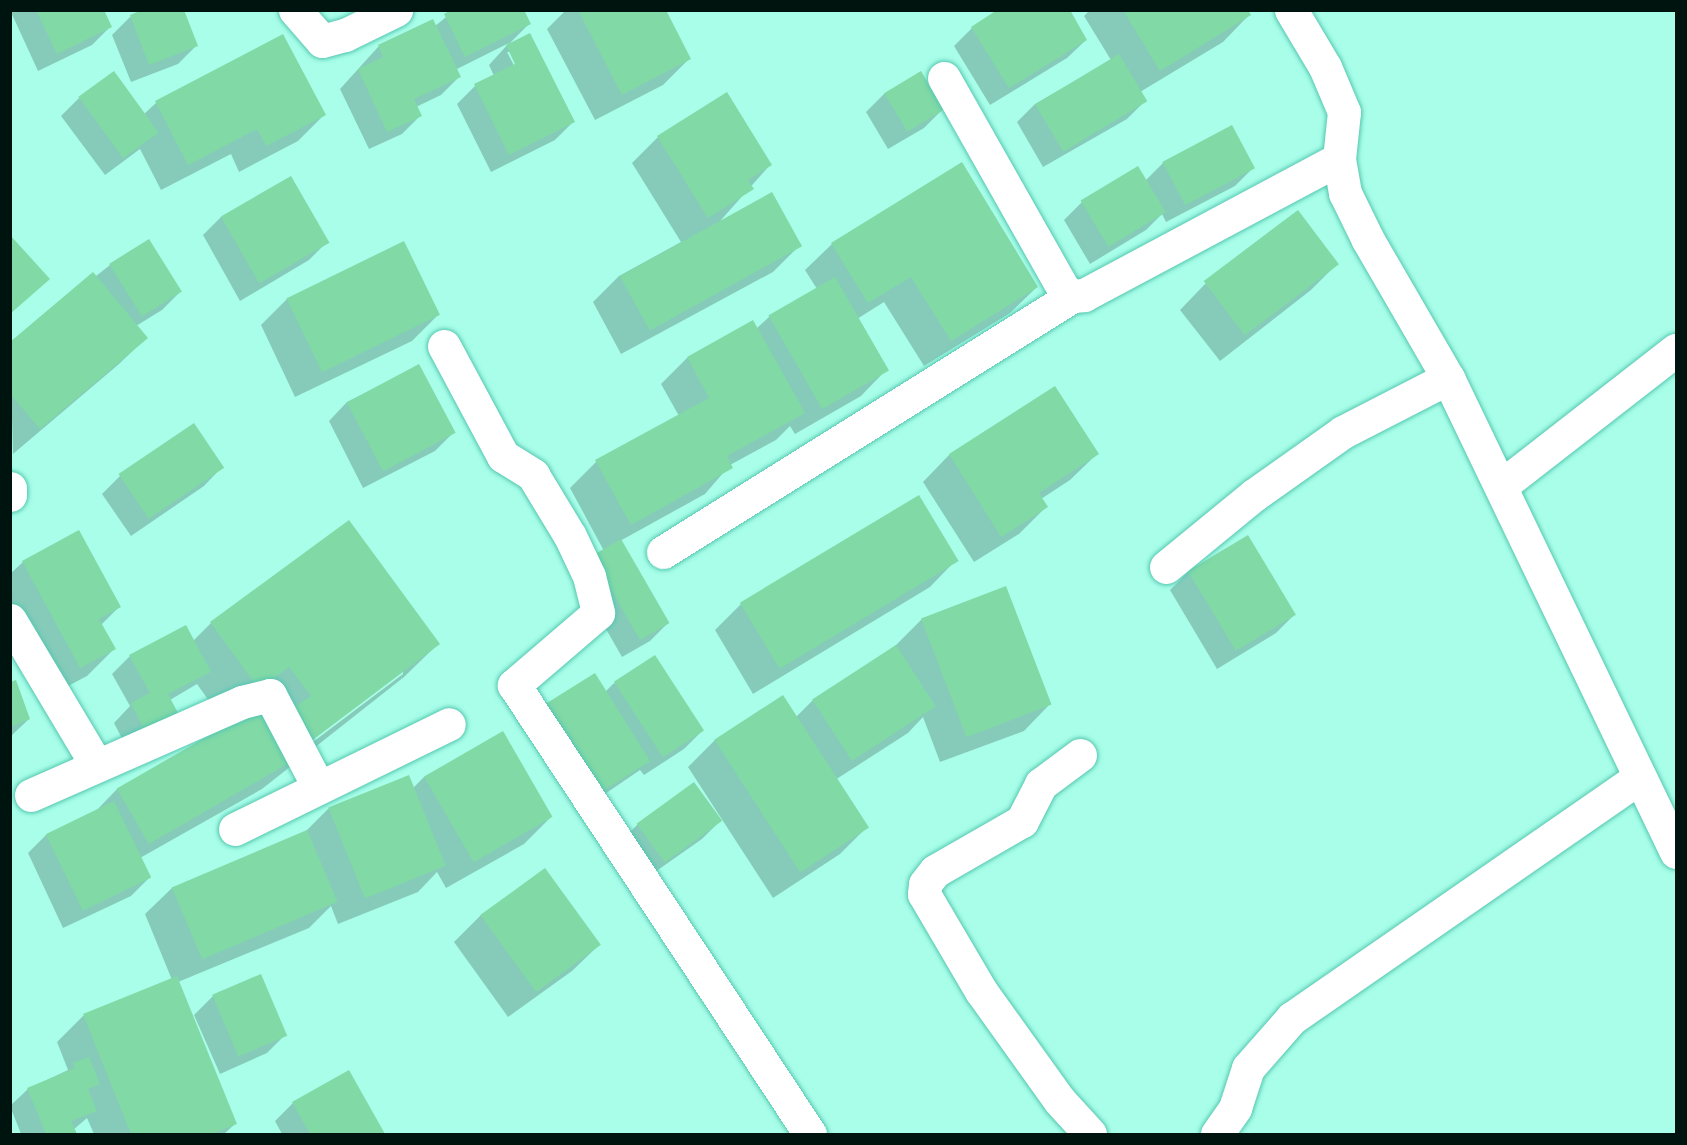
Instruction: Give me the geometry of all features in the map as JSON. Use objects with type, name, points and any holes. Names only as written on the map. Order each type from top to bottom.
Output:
[{"type":"street","points":[[294,10],[321,41],[345,35],[396,10]]},
{"type":"street","points":[[1291,10],[1325,67],[1344,112],[1339,159],[1345,193],[1368,240],[1448,378],[1639,778],[1677,852]]},
{"type":"street","points":[[944,78],[1064,290],[1073,296]]},
{"type":"street","points":[[663,552],[1073,296],[1084,295],[1339,159]]},
{"type":"street","points":[[444,346],[503,456],[533,475],[570,536],[589,576],[598,614],[514,685],[810,1134]]},
{"type":"street","points":[[1501,486],[1677,350]]},
{"type":"street","points":[[1166,567],[1254,495],[1343,432],[1448,378]]},
{"type":"street","points":[[10,488],[10,495]]},
{"type":"street","points":[[10,620],[96,765]]},
{"type":"street","points":[[31,795],[242,702],[270,695],[318,786]]},
{"type":"street","points":[[235,829],[318,786],[449,724]]},
{"type":"street","points":[[1080,755],[1041,784],[1022,821],[935,871],[925,884],[924,894],[981,991],[1059,1100],[1090,1134]]},
{"type":"street","points":[[1217,1134],[1235,1108],[1248,1068],[1292,1018],[1639,778]]},
{"type":"building","points":[[36,10],[104,10],[112,27],[57,54]]},
{"type":"building","points":[[142,10],[184,10],[198,46],[149,65],[130,15]]},
{"type":"building","points":[[451,10],[524,10],[531,24],[465,57],[444,14]]},
{"type":"building","points":[[578,10],[666,10],[691,59],[622,95]]},
{"type":"building","points":[[997,10],[1070,10],[1087,40],[1009,88],[971,27]]},
{"type":"building","points":[[1123,10],[1248,10],[1251,15],[1160,71]]},
{"type":"building","points":[[433,19],[461,77],[414,99],[422,116],[387,132],[358,69],[383,57],[378,45]]},
{"type":"building","points":[[530,33],[575,122],[509,155],[474,84],[515,64],[506,45]]},
{"type":"building","points":[[283,34],[326,115],[266,146],[257,129],[188,165],[155,101]]},
{"type":"building","points":[[1119,54],[1147,101],[1063,152],[1035,104]]},
{"type":"building","points":[[114,71],[159,132],[123,158],[78,97]]},
{"type":"building","points":[[921,71],[944,110],[907,132],[884,93]]},
{"type":"building","points":[[727,92],[772,165],[748,180],[754,189],[708,218],[657,136]]},
{"type":"building","points":[[1232,125],[1255,168],[1185,205],[1162,162]]},
{"type":"building","points":[[962,162],[1038,287],[951,341],[911,277],[868,303],[831,243]]},
{"type":"building","points":[[1138,166],[1166,212],[1108,247],[1081,201]]},
{"type":"building","points":[[291,176],[330,243],[259,283],[221,216]]},
{"type":"building","points":[[772,192],[802,246],[650,331],[620,276]]},
{"type":"building","points":[[1298,210],[1339,264],[1245,335],[1204,281]]},
{"type":"building","points":[[10,235],[50,279],[10,314]]},
{"type":"building","points":[[149,239],[182,292],[142,316],[109,264]]},
{"type":"building","points":[[404,241],[440,315],[322,372],[286,298]]},
{"type":"building","points":[[93,272],[148,338],[40,429],[10,394],[10,342]]},
{"type":"building","points":[[835,277],[889,371],[822,409],[768,316]]},
{"type":"building","points":[[753,320],[805,413],[727,456],[733,468],[631,525],[595,460],[709,398],[687,357]]},
{"type":"building","points":[[419,364],[456,433],[383,471],[347,402]]},
{"type":"building","points":[[1055,386],[1099,454],[1039,493],[1048,507],[1001,537],[949,454]]},
{"type":"building","points":[[194,423],[224,468],[149,519],[119,474]]},
{"type":"building","points":[[919,495],[959,561],[780,669],[740,603]]},
{"type":"building","points":[[349,520],[440,644],[310,742],[288,712],[311,696],[289,667],[259,689],[210,622]]},
{"type":"building","points":[[79,530],[121,607],[99,619],[116,649],[80,668],[22,561]]},
{"type":"building","points":[[1248,535],[1296,615],[1236,651],[1188,571]]},
{"type":"building","points":[[621,539],[670,623],[640,640],[592,556]]},
{"type":"building","points":[[1006,586],[1052,705],[967,737],[921,619]]},
{"type":"building","points":[[186,625],[211,672],[168,694],[179,715],[146,733],[131,703],[150,693],[129,655]]},
{"type":"building","points":[[896,645],[936,706],[852,761],[812,699]]},
{"type":"building","points":[[655,655],[704,730],[663,757],[614,682]]},
{"type":"building","points":[[595,673],[650,761],[600,792],[545,704]]},
{"type":"building","points":[[16,680],[30,719],[10,727],[10,682]]},
{"type":"building","points":[[783,695],[869,828],[800,872],[714,740]]},
{"type":"building","points":[[258,707],[290,762],[149,844],[117,788]]},
{"type":"building","points":[[503,731],[552,817],[474,862],[424,777]]},
{"type":"building","points":[[409,775],[446,866],[365,898],[328,808]]},
{"type":"building","points":[[694,782],[722,821],[665,863],[637,824]]},
{"type":"building","points":[[114,801],[151,877],[83,911],[46,834]]},
{"type":"building","points":[[307,830],[337,902],[202,959],[172,887]]},
{"type":"building","points":[[545,868],[601,945],[536,992],[480,915]]},
{"type":"building","points":[[261,974],[287,1036],[238,1056],[212,995]]},
{"type":"building","points":[[177,976],[237,1124],[211,1134],[131,1134],[83,1014]]},
{"type":"building","points":[[89,1057],[100,1084],[88,1089],[97,1111],[71,1121],[77,1134],[46,1134],[27,1088],[75,1068],[73,1063]]},
{"type":"building","points":[[349,1070],[385,1134],[310,1134],[292,1102]]}]
